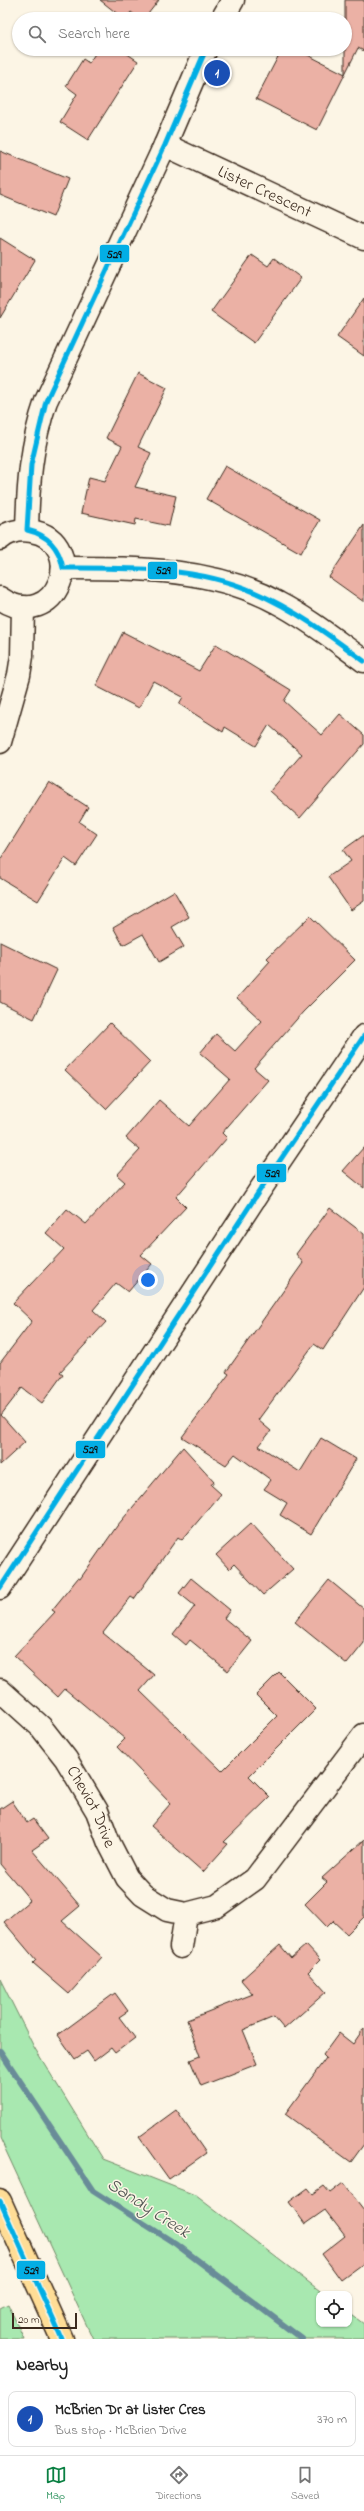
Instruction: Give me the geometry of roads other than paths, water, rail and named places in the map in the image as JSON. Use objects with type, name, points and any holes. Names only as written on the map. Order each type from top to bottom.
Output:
[{"type":"main road","points":[[0,2201],[62,2339]]},
{"type":"street","points":[[226,12],[233,0]]},
{"type":"street","points":[[27,530],[28,486],[39,422],[165,145],[203,56]]},
{"type":"street","name":"Lister Crescent","points":[[165,145],[364,238]]},
{"type":"street","points":[[0,539],[10,533],[27,530],[41,534],[52,542],[60,554],[63,568],[60,583],[51,596],[38,605],[23,607],[14,606],[0,598]]},
{"type":"street","points":[[63,568],[175,572],[220,580],[277,602],[309,621],[364,661]]},
{"type":"street","points":[[0,742],[19,675],[22,656],[23,607]]},
{"type":"street","points":[[0,1588],[258,1193],[364,1036]]},
{"type":"street","name":"Cheviot Drive","points":[[0,1690],[42,1728],[66,1759],[97,1811],[109,1843],[127,1878],[143,1894],[167,1910],[186,1914],[217,1906],[255,1879],[364,1735]]},
{"type":"street","points":[[181,1948],[186,1914]]},
{"type":"waterway","name":"Sandy Creek","points":[[0,2051],[93,2191],[176,2244],[302,2339]]},
{"type":"place","name":"McBrien Dr at Lister Cres","points":[[217,73]]}]
